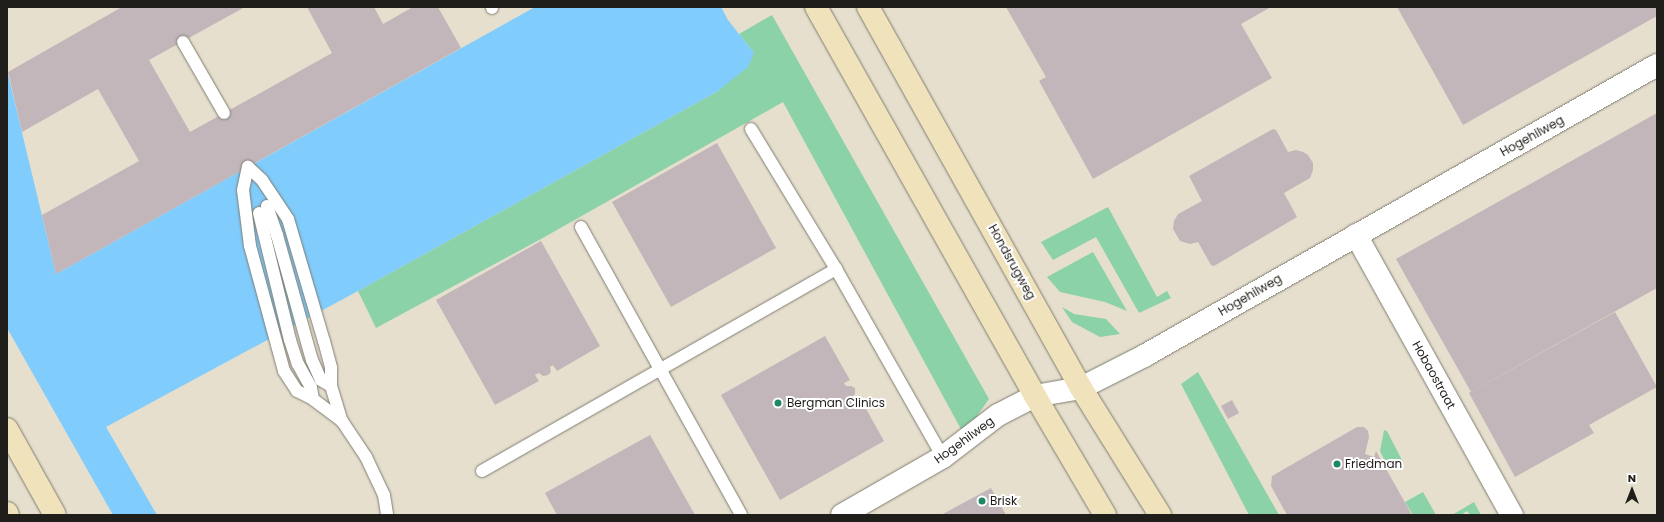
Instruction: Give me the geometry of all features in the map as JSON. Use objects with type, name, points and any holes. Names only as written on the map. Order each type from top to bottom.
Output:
[{"type":"street","points":[[816,7],[1035,396],[1105,515]]},
{"type":"street","name":"Hondsrugweg","points":[[868,7],[1081,388],[1160,515]]},
{"type":"street","name":"Hogehilweg","points":[[842,515],[943,457],[998,415],[1035,396],[1081,388],[1144,356],[1657,65]]},
{"type":"street","name":"Hobaostraat","points":[[1356,235],[1512,515]]},
{"type":"street","points":[[7,429],[55,515]]},
{"type":"lane","points":[[183,42],[224,113]]},
{"type":"lane","points":[[751,129],[836,269],[943,457]]},
{"type":"lane","points":[[342,421],[313,399],[297,391],[284,371],[250,246],[243,190],[248,167],[262,180],[288,219],[331,368],[331,386],[342,421],[366,457],[378,482],[384,495],[387,515]]},
{"type":"lane","points":[[313,399],[311,387],[298,364],[290,340],[263,209],[277,235],[312,360],[321,380],[331,386]]},
{"type":"lane","points":[[582,227],[741,515]]},
{"type":"lane","points":[[482,471],[836,269]]},
{"type":"shaded area","points":[[7,7],[1657,7],[1657,515],[7,515]]},
{"type":"green space","points":[[772,15],[989,399],[970,426],[962,431],[783,102],[541,239],[376,328],[358,291],[718,91],[754,53],[739,34]]},
{"type":"green space","points":[[1108,207],[1157,297],[1167,291],[1171,298],[1139,313],[1096,237],[1053,260],[1041,242]]},
{"type":"green space","points":[[1093,252],[1127,311],[1105,302],[1060,292],[1047,277]]},
{"type":"green space","points":[[1062,307],[1074,314],[1106,319],[1120,334],[1100,337],[1072,322]]},
{"type":"green space","points":[[1198,372],[1279,515],[1249,515],[1181,384]]},
{"type":"green space","points":[[1384,430],[1387,431],[1403,462],[1389,470],[1380,451]]},
{"type":"green space","points":[[1423,492],[1436,515],[1413,515],[1405,502]]},
{"type":"green space","points":[[1474,502],[1481,515],[1470,515],[1467,511],[1461,515],[1452,515]]},
{"type":"water","points":[[535,7],[721,7],[728,20],[754,53],[748,67],[718,91],[358,291],[106,427],[157,515],[113,515],[7,328],[7,70],[56,274]]},
{"type":"building","points":[[122,7],[245,7],[149,60],[190,132],[332,53],[307,7],[374,7],[383,24],[413,7],[438,7],[461,48],[56,274],[42,215],[139,161],[98,89],[22,132],[8,72]]},
{"type":"building","points":[[1006,7],[1271,7],[1241,24],[1272,78],[1093,179],[1039,81],[1046,77]]},
{"type":"building","points":[[1397,7],[1657,7],[1657,16],[1463,125]]},
{"type":"building","points":[[1657,113],[1657,288],[1471,392],[1396,259]]},
{"type":"building","points":[[1273,129],[1276,130],[1288,152],[1296,150],[1303,152],[1308,155],[1313,163],[1313,170],[1310,178],[1284,193],[1297,217],[1214,266],[1211,265],[1198,242],[1190,244],[1180,241],[1173,229],[1174,221],[1178,214],[1202,201],[1189,176]]},
{"type":"building","points":[[717,143],[776,248],[671,307],[612,202]]},
{"type":"building","points":[[541,241],[600,346],[557,371],[553,365],[550,367],[551,372],[548,375],[543,376],[539,373],[535,375],[539,381],[495,405],[436,300]]},
{"type":"building","points":[[1615,312],[1657,387],[1589,425],[1594,433],[1515,477],[1469,393]]},
{"type":"building","points":[[825,336],[850,380],[844,383],[846,386],[855,388],[855,394],[852,397],[854,401],[860,398],[884,441],[780,500],[721,395]]},
{"type":"building","points":[[1232,400],[1239,413],[1228,419],[1221,406]]},
{"type":"building","name":"Friedman","points":[[1357,427],[1364,427],[1368,431],[1369,437],[1365,454],[1374,457],[1376,451],[1412,515],[1287,515],[1271,486],[1272,476]]},
{"type":"building","points":[[650,435],[695,515],[557,515],[545,493]]},
{"type":"building","name":"Brisk","points":[[991,488],[1006,515],[941,515]]},
{"type":"place","name":"Bergman Clinics","points":[[778,403]]},
{"type":"place","name":"Friedman","points":[[1337,464]]},
{"type":"place","name":"Brisk","points":[[982,501]]}]
